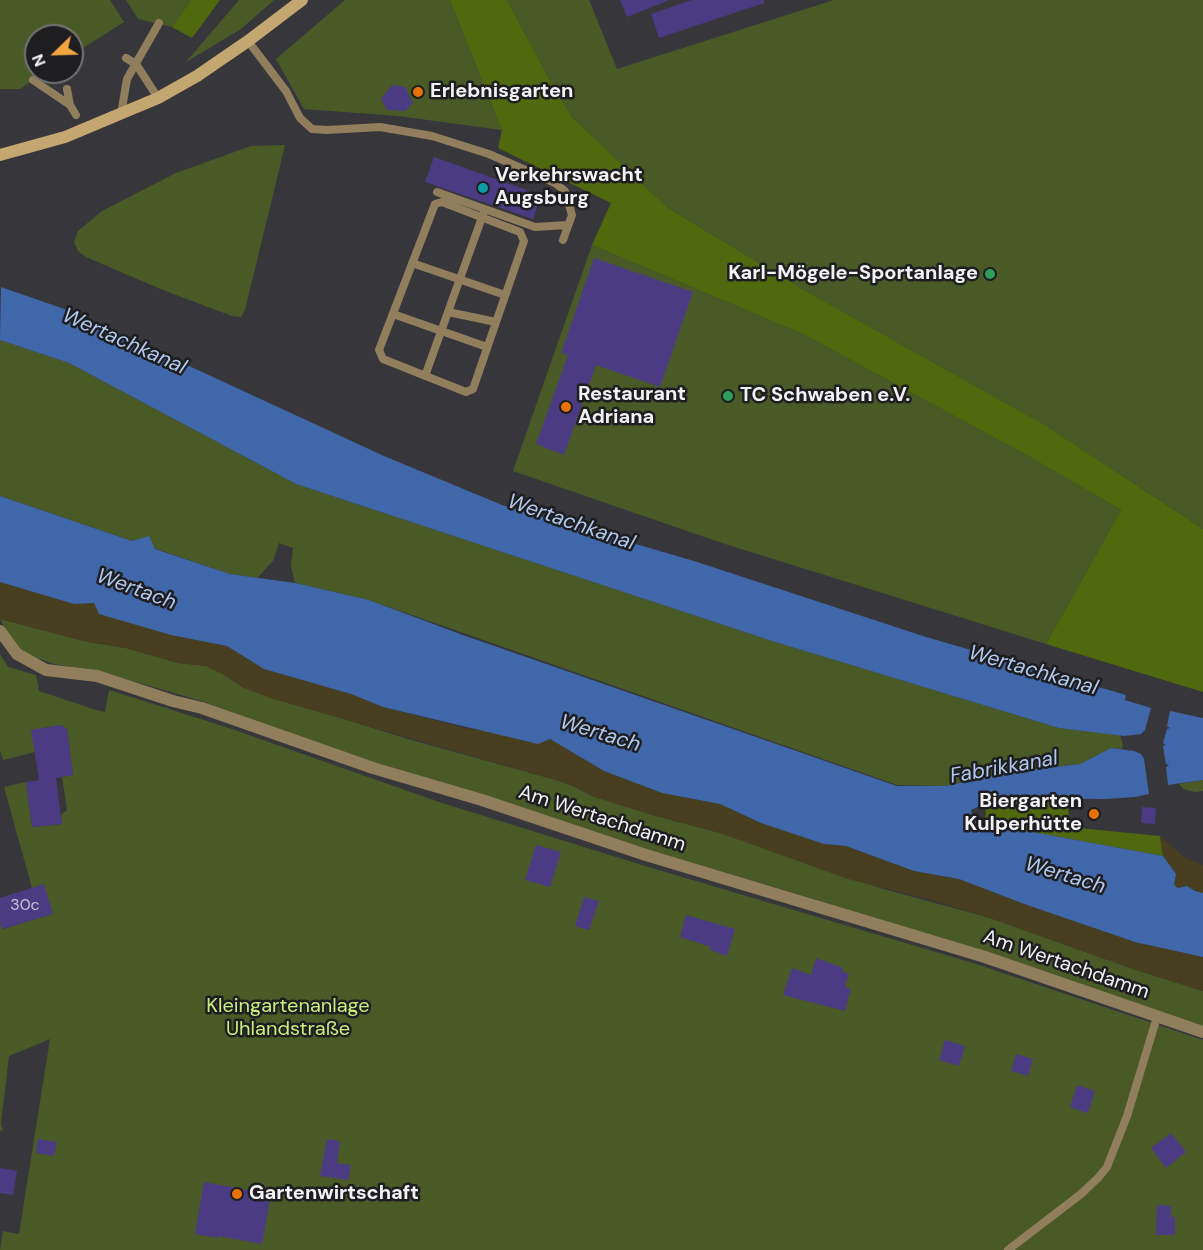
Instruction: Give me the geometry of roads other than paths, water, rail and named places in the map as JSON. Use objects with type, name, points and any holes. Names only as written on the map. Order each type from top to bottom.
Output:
[{"type":"street","points":[[0,155],[65,137],[158,98],[197,76],[302,0]]},
{"type":"street","name":"Am Wertachdamm","points":[[0,631],[17,654],[46,670],[98,676],[202,708],[373,768],[482,800],[646,855],[985,957],[1203,1032]]},
{"type":"lane","points":[[122,114],[127,79],[159,23]]},
{"type":"lane","points":[[248,41],[286,92],[300,118],[312,129],[380,127],[432,136],[489,154],[555,183],[565,191],[572,215],[563,240]]},
{"type":"lane","points":[[126,58],[136,64],[158,98]]},
{"type":"lane","points":[[39,84],[70,105]]},
{"type":"lane","points":[[67,89],[70,105],[76,115]]},
{"type":"lane","points":[[437,192],[483,213],[520,232],[524,241],[473,389],[466,392],[382,359],[380,350],[435,204],[442,202],[483,213],[535,227],[568,225]]},
{"type":"lane","points":[[425,376],[483,213]]},
{"type":"lane","points":[[412,264],[505,295]]},
{"type":"lane","points":[[448,312],[496,322]]},
{"type":"lane","points":[[393,315],[487,347]]},
{"type":"lane","points":[[1008,1250],[1081,1194],[1107,1167],[1127,1116],[1157,1017]]},
{"type":"water","name":"Wertachkanal","points":[[1,287],[70,311],[384,456],[502,505],[694,561],[926,637],[1126,695],[1125,700],[1151,708],[1145,730],[1141,734],[1124,736],[1059,728],[772,641],[296,484],[69,363],[0,340]]},
{"type":"water","name":"Wertach","points":[[0,496],[132,541],[149,536],[155,549],[230,574],[295,583],[369,600],[460,634],[897,786],[946,786],[1010,772],[1080,764],[1111,748],[1134,751],[1141,754],[1144,759],[1149,794],[1106,799],[1014,798],[984,804],[971,810],[973,819],[984,823],[1163,856],[1176,874],[1174,885],[1178,888],[1187,886],[1203,893],[1203,957],[1135,942],[959,879],[914,871],[846,846],[824,844],[761,823],[720,804],[662,793],[604,771],[550,739],[538,744],[383,707],[351,694],[264,669],[227,646],[171,635],[99,614],[94,603],[74,604],[0,582]]},
{"type":"water","points":[[1170,711],[1203,718],[1203,780],[1168,785],[1166,767],[1169,765],[1166,764],[1163,746],[1166,745],[1163,743],[1167,729],[1170,728],[1167,726]]},
{"type":"place","name":"Erlebnisgarten","points":[[418,92]]},
{"type":"place","name":"Verkehrswacht Augsburg","points":[[483,188]]},
{"type":"place","name":"Karl-Mögele-Sportanlage","points":[[990,274]]},
{"type":"place","name":"TC Schwaben e.V.","points":[[728,396]]},
{"type":"place","name":"Restaurant Adriana","points":[[566,407]]},
{"type":"place","name":"Biergarten Kulperhütte","points":[[1094,814]]},
{"type":"place","name":"Gartenwirtschaft","points":[[237,1194]]},
{"type":"water label","name":"Fabrikkanal","points":[[1004,768]]},
{"type":"park label","name":"Kleingartenanlage Uhlandstraße","points":[[288,1018]]}]
